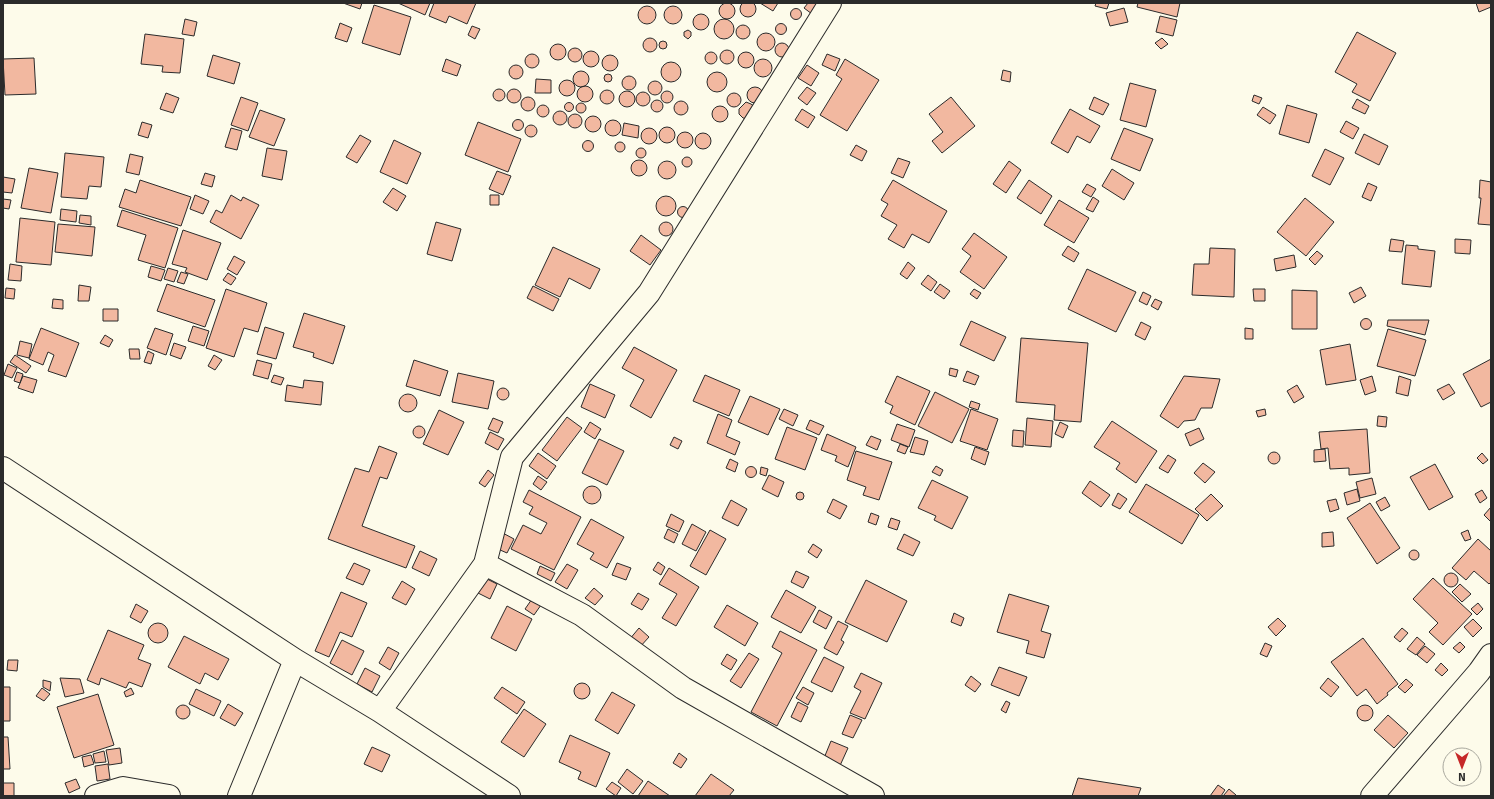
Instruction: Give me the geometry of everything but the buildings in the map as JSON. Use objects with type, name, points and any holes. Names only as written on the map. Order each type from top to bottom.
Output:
[{"type":"street","points":[[380,711],[485,564],[512,457],[649,293],[830,3]]},
{"type":"street","points":[[3,468],[295,660],[380,711],[509,796]]},
{"type":"street","points":[[485,564],[582,615],[683,688],[873,796]]},
{"type":"street","points":[[1372,796],[1480,672],[1491,655]]},
{"type":"street","points":[[240,796],[295,660]]},
{"type":"street","points":[[96,796],[123,788],[169,796]]}]
